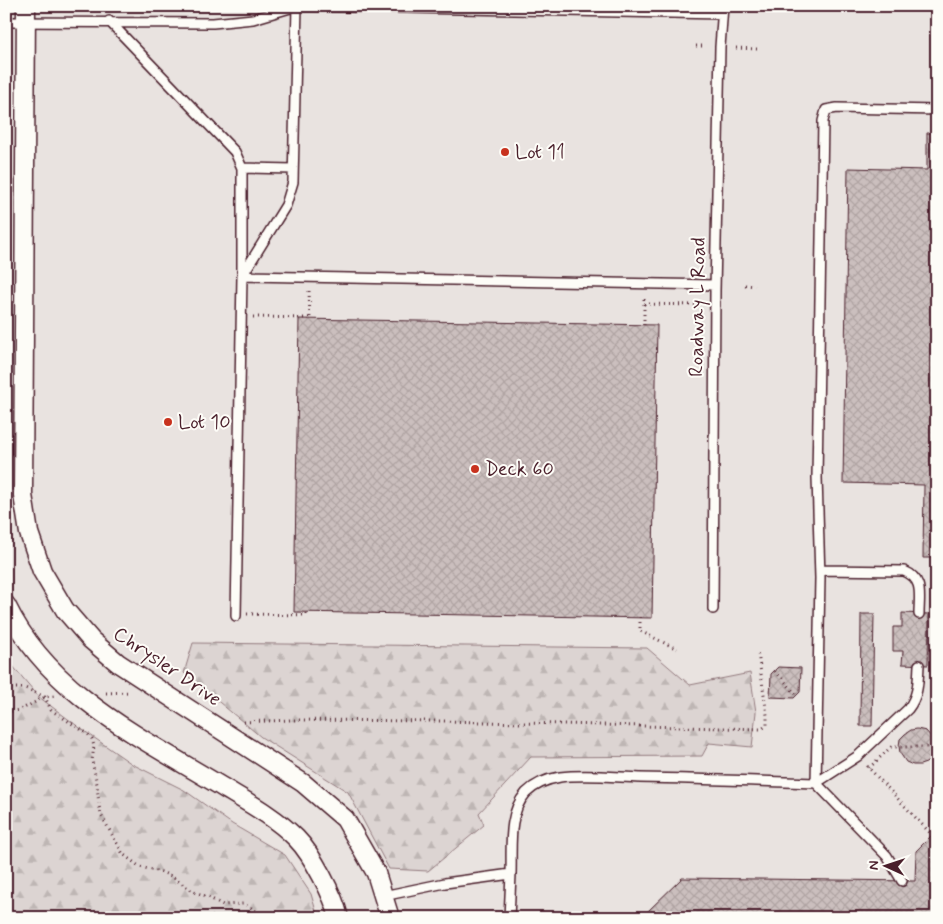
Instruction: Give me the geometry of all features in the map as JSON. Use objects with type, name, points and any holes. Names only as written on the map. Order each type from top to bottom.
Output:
[{"type":"street","name":"Chrysler Drive","points":[[27,14],[23,495],[29,533],[42,571],[65,610],[91,640],[118,663],[303,783],[345,819],[376,873],[390,918]]},
{"type":"street","points":[[6,605],[27,640],[44,661],[76,694],[116,722],[270,816],[297,839],[323,878],[340,918]]},
{"type":"lane","points":[[242,276],[286,205],[292,188],[297,6]]},
{"type":"lane","points":[[6,22],[27,14],[109,21],[213,23],[253,19],[297,6],[723,10]]},
{"type":"lane","name":"Roadway L Road","points":[[713,609],[715,284],[723,10]]},
{"type":"lane","points":[[109,21],[235,152],[242,168],[236,616]]},
{"type":"lane","points":[[902,881],[887,856],[816,783],[820,570],[817,477],[823,121],[826,110],[836,108],[937,110]]},
{"type":"lane","points":[[242,168],[293,168]]},
{"type":"lane","points":[[242,276],[715,284]]},
{"type":"lane","points":[[820,570],[904,571],[913,575],[919,583],[919,614]]},
{"type":"lane","points":[[510,918],[514,818],[518,804],[538,784],[550,779],[584,777],[816,783],[858,756],[908,708],[914,701],[917,693],[919,665]]},
{"type":"lane","points":[[383,896],[445,883],[511,874]]},
{"type":"path","points":[[696,46],[702,46]]},
{"type":"path","points":[[736,48],[757,48]]},
{"type":"path","points":[[745,286],[756,286]]},
{"type":"path","points":[[252,317],[310,319],[310,292],[300,291]]},
{"type":"path","points":[[644,295],[644,325]]},
{"type":"path","points":[[644,304],[696,305]]},
{"type":"path","points":[[247,614],[306,615],[306,612]]},
{"type":"path","points":[[640,617],[640,631],[677,649]]},
{"type":"path","points":[[244,722],[290,720],[442,721],[762,729],[767,725],[767,715],[758,653]]},
{"type":"path","points":[[775,671],[797,695]]},
{"type":"path","points":[[6,688],[25,688],[45,698],[51,710],[88,734],[92,739],[94,746],[92,761],[98,784],[101,816],[123,854],[140,867],[171,876],[194,892],[223,904],[243,904],[266,918]]},
{"type":"path","points":[[100,693],[132,692]]},
{"type":"path","points":[[6,712],[20,710],[45,698]]},
{"type":"path","points":[[932,835],[868,767],[892,747],[937,747]]},
{"type":"shaded area","points":[[6,6],[937,6],[937,918],[6,918]]},
{"type":"green space","points":[[193,643],[647,648],[690,685],[750,673],[756,712],[752,747],[709,743],[702,756],[531,757],[479,813],[484,825],[428,871],[389,869],[348,792],[261,737],[184,673]]},
{"type":"green space","points":[[6,658],[39,697],[80,728],[132,764],[184,790],[232,824],[285,855],[311,894],[318,918],[6,918]]},
{"type":"building","points":[[927,133],[937,133],[937,558],[923,558],[924,485],[843,483],[848,168],[927,170]]},
{"type":"building","name":"Deck 60","points":[[299,319],[657,325],[652,618],[294,612]]},
{"type":"building","points":[[902,613],[929,614],[928,665],[902,664],[903,651],[893,651],[893,627],[902,627]]},
{"type":"building","points":[[861,614],[874,614],[872,726],[860,726]]},
{"type":"building","points":[[778,667],[801,668],[800,692],[794,698],[770,697],[771,674]]},
{"type":"building","points":[[917,729],[926,731],[934,740],[937,740],[937,755],[934,755],[926,763],[913,765],[906,762],[900,753],[899,746],[900,739],[905,734]]},
{"type":"building","points":[[937,830],[937,918],[647,918],[647,912],[682,878],[915,881],[916,851]]},
{"type":"place","name":"Lot 11","points":[[505,152]]},
{"type":"place","name":"Lot 10","points":[[168,422]]},
{"type":"place","name":"Deck 60","points":[[475,469]]}]
